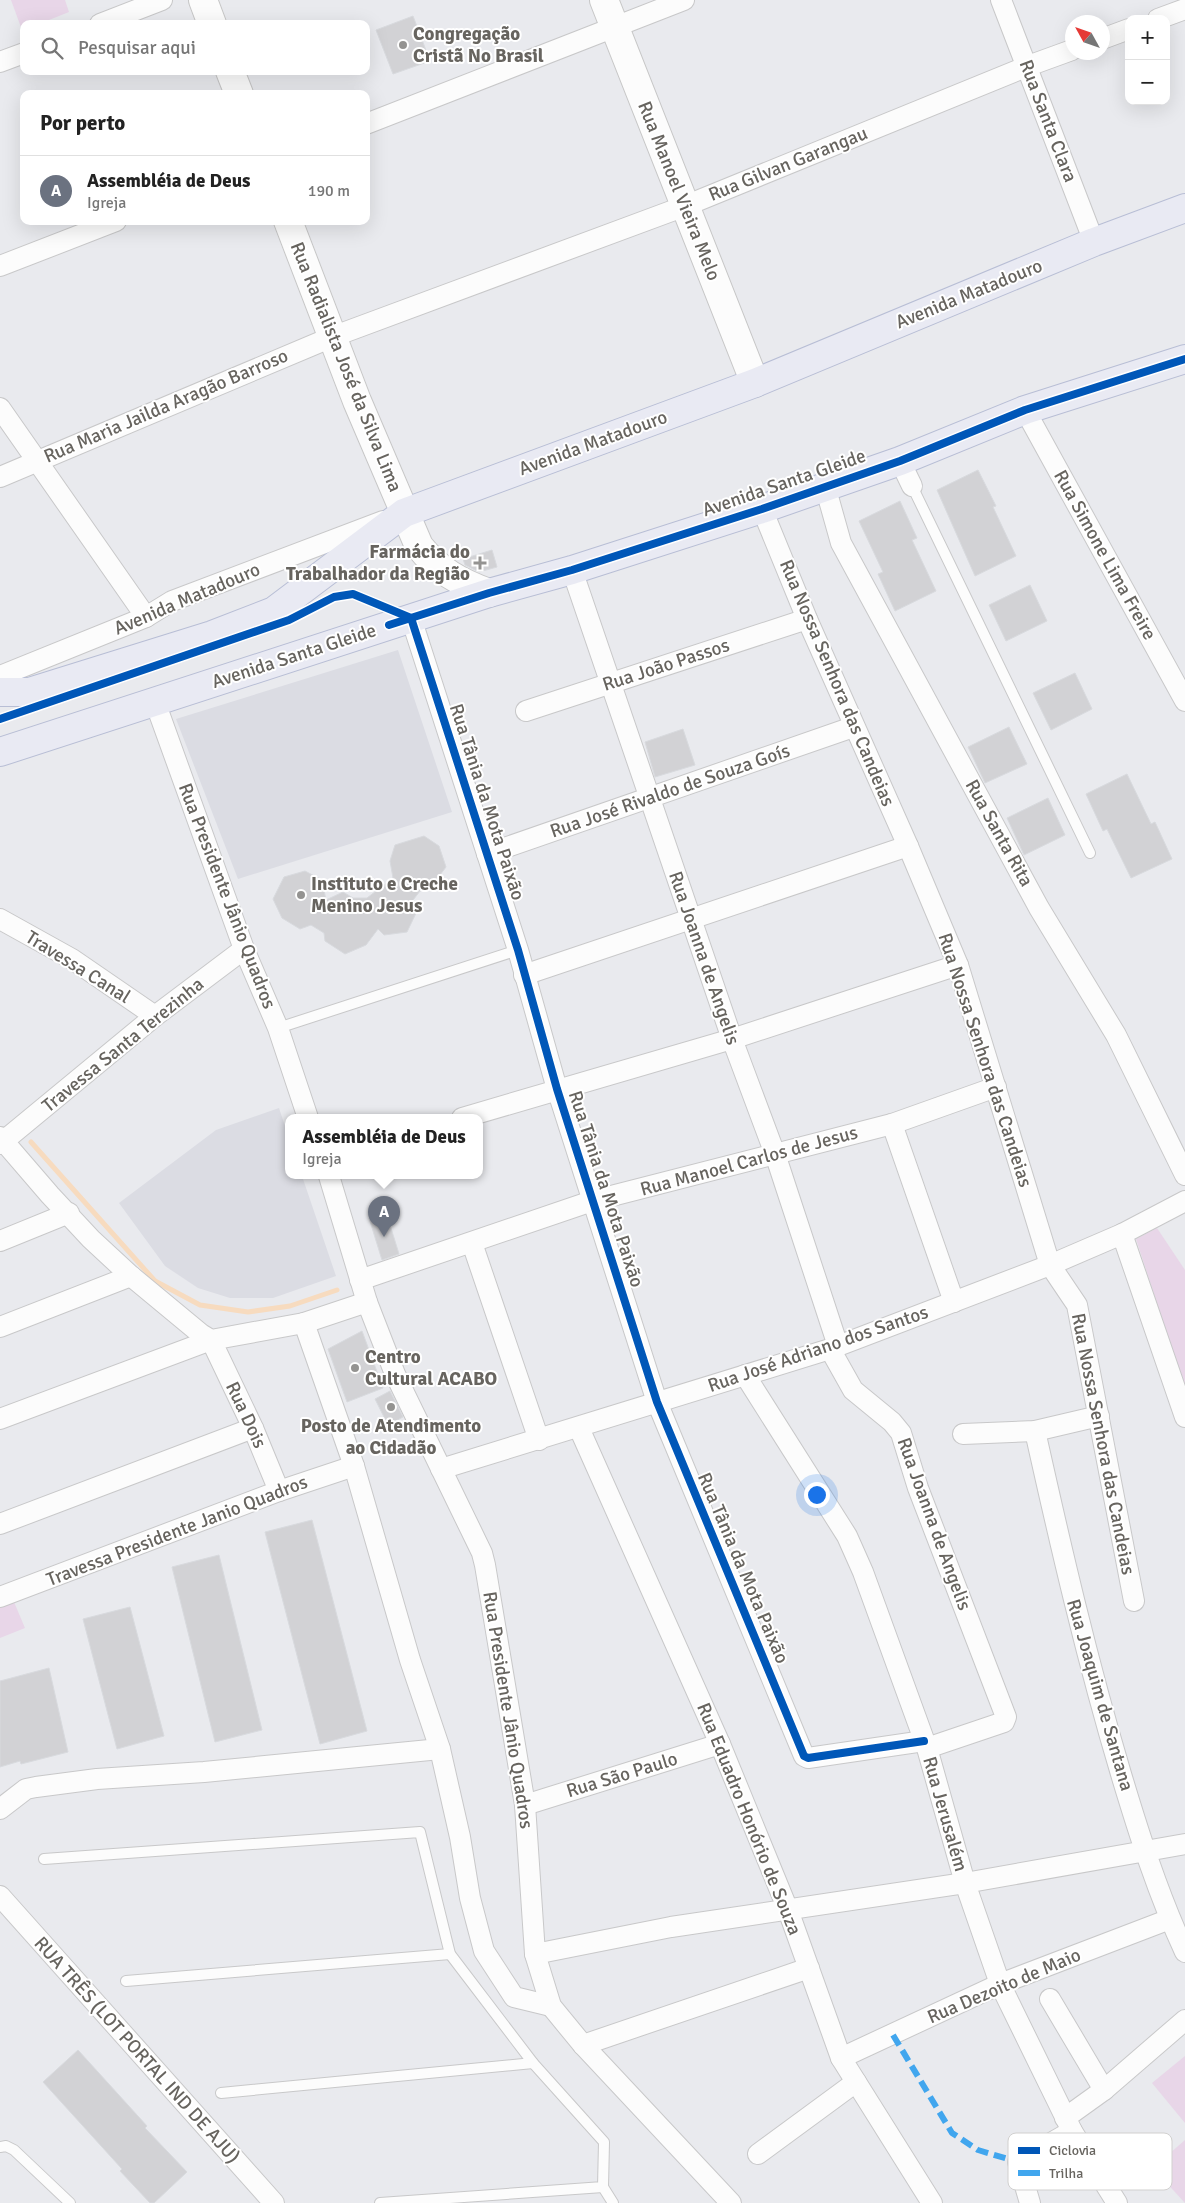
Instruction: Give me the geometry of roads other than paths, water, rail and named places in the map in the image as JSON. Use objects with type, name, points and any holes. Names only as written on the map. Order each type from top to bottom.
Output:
[{"type":"main road","name":"Avenida Matadouro","points":[[404,513],[755,383],[1094,242],[1185,208]]},
{"type":"main road","name":"Avenida Santa Gleide","points":[[0,752],[489,593],[572,570],[762,509],[900,461],[1025,410],[1185,359]]},
{"type":"main road","points":[[0,692],[28,692],[212,635],[274,611],[404,513]]},
{"type":"street","points":[[110,20],[162,0]]},
{"type":"street","points":[[203,0],[210,20]]},
{"type":"street","name":"Rua Manoel Vieira Melo","points":[[604,0],[755,383]]},
{"type":"street","points":[[370,122],[684,0]]},
{"type":"street","name":"Rua Santa Clara","points":[[1001,0],[1028,66],[1094,242]]},
{"type":"street","points":[[1169,15],[1185,9]]},
{"type":"street","points":[[1110,36],[1125,30]]},
{"type":"street","name":"Rua Gilvan Garangau","points":[[332,337],[685,206],[1065,53]]},
{"type":"street","points":[[232,75],[237,90]]},
{"type":"street","points":[[0,266],[106,225]]},
{"type":"street","name":"Rua Radialista José da Silva Lima","points":[[290,225],[332,337],[404,513],[420,546],[431,561],[454,579],[489,593]]},
{"type":"street","name":"Rua Maria Jailda Aragão Barroso","points":[[0,477],[332,337]]},
{"type":"street","points":[[0,408],[146,617]]},
{"type":"street","name":"Rua Simone Lima Freire","points":[[1025,410],[1185,701]]},
{"type":"street","points":[[900,461],[912,486]]},
{"type":"street","name":"Rua Santa Rita","points":[[825,486],[841,543],[1039,908],[1116,1035],[1185,1175]]},
{"type":"street","name":"Rua Nossa Senhora das Candeias","points":[[762,509],[807,619],[908,846],[958,965],[1050,1265],[1077,1305],[1134,1601]]},
{"type":"street","name":"Avenida Matadouro","points":[[0,676],[146,617],[172,601],[404,513]]},
{"type":"street","name":"Rua Joanna de Angelis","points":[[572,570],[732,1039],[774,1154],[834,1347],[853,1390],[892,1422],[901,1433],[918,1488],[1007,1719],[926,1744]]},
{"type":"street","name":"Rua Tânia da Mota Paixão","points":[[411,618],[518,950],[557,1089],[657,1402],[806,1758],[926,1744]]},
{"type":"street","name":"Rua João Passos","points":[[526,711],[807,619]]},
{"type":"street","name":"Rua Presidente Jânio Quadros","points":[[155,702],[244,949],[278,1028],[307,1114]]},
{"type":"street","name":"Rua José Rivaldo de Souza Goís","points":[[487,854],[650,799],[853,726]]},
{"type":"street","points":[[524,975],[908,846]]},
{"type":"street","name":"Travessa Canal","points":[[0,919],[72,958],[155,1016]]},
{"type":"street","name":"Travessa Santa Terezinha","points":[[2,1141],[155,1016],[244,949]]},
{"type":"street","points":[[475,1114],[732,1039],[958,965]]},
{"type":"street","name":"Rua Manoel Carlos de Jesus","points":[[360,1280],[592,1201],[892,1124],[996,1086]]},
{"type":"street","points":[[892,1124],[954,1302]]},
{"type":"street","points":[[2,1141],[91,1239],[131,1276],[201,1334],[211,1340]]},
{"type":"street","name":"Rua Presidente Jânio Quadros","points":[[331,1179],[367,1302],[396,1374],[482,1553],[525,1805],[535,1954],[551,2006],[582,2045],[731,2203]]},
{"type":"street","name":"Rua José Adriano dos Santos","points":[[441,1469],[579,1428],[834,1347],[1050,1265],[1122,1234],[1185,1201]]},
{"type":"street","points":[[0,1241],[69,1213]]},
{"type":"street","points":[[1122,1234],[1185,1417]]},
{"type":"street","points":[[472,1243],[539,1440]]},
{"type":"street","points":[[0,1326],[131,1276]]},
{"type":"street","points":[[0,1419],[211,1340],[304,1323],[367,1302]]},
{"type":"street","points":[[304,1323],[354,1466],[410,1660],[440,1749],[460,1837],[470,1898],[484,1951],[514,1996],[551,2006]]},
{"type":"street","name":"Rua Dois","points":[[211,1340],[253,1428],[279,1491]]},
{"type":"street","name":"Rua Jerusalém","points":[[745,1374],[847,1536],[863,1572],[926,1744],[965,1883],[1000,1984],[1074,2133]]},
{"type":"street","points":[[963,1434],[1035,1432],[1099,1416]]},
{"type":"street","points":[[0,1524],[253,1428]]},
{"type":"street","name":"Rua Eduadro Honório de Souza","points":[[579,1428],[720,1744],[788,1910],[841,2058],[932,2203]]},
{"type":"street","name":"Rua Joaquim de Santana","points":[[1035,1432],[1082,1639],[1145,1851],[1170,1919],[1185,1952]]},
{"type":"street","name":"Travessa Presidente Janio Quadros","points":[[0,1598],[279,1491],[354,1466]]},
{"type":"street","name":"Rua São Paulo","points":[[525,1805],[720,1744]]},
{"type":"street","points":[[0,1809],[26,1789],[36,1787],[97,1779],[204,1772],[440,1749]]},
{"type":"street","points":[[535,1954],[671,1927],[965,1883],[1185,1844]]},
{"type":"street","name":"RUA TRÊS (LOT PORTAL IND DE AJU)","points":[[0,1896],[274,2203]]},
{"type":"street","name":"Rua Dezoito de Maio","points":[[841,2058],[1000,1984],[1170,1919]]},
{"type":"street","points":[[582,2045],[809,1968]]},
{"type":"street","points":[[1050,1999],[1104,2090]]},
{"type":"street","points":[[1058,2133],[1069,2125],[1104,2090],[1185,2020]]},
{"type":"street","points":[[758,2154],[856,2082]]},
{"type":"street","points":[[1026,2190],[1030,2203]]},
{"type":"street","name":"Rua Jerusalém","points":[[1109,2190],[1117,2203]]},
{"type":"lane","points":[[912,486],[1090,853]]},
{"type":"lane","points":[[278,1028],[518,950]]},
{"type":"lane","points":[[44,1859],[420,1832],[450,1954],[532,2063],[604,2142],[603,2187],[613,2203]]},
{"type":"lane","points":[[126,1982],[450,1954]]},
{"type":"lane","points":[[221,2093],[532,2063]]},
{"type":"lane","points":[[0,2147],[6,2146],[14,2150],[70,2203]]},
{"type":"lane","points":[[380,2203],[603,2187]]},
{"type":"waterway","points":[[31,1142],[155,1281],[200,1305],[248,1312],[290,1306],[337,1290]]},
{"type":"place","name":"Congregação Cristã No Brasil","points":[[403,45]]},
{"type":"place","name":"Farmácia do Trabalhador da Região","points":[[480,563]]},
{"type":"place","name":"Instituto e Creche Menino Jesus","points":[[301,895]]},
{"type":"place","name":"Assembléia de Deus","points":[[384,1237]]},
{"type":"place","name":"Centro Cultural ACABO","points":[[355,1368]]},
{"type":"place","name":"Posto de Atendimento ao Cidadão","points":[[391,1407]]}]
